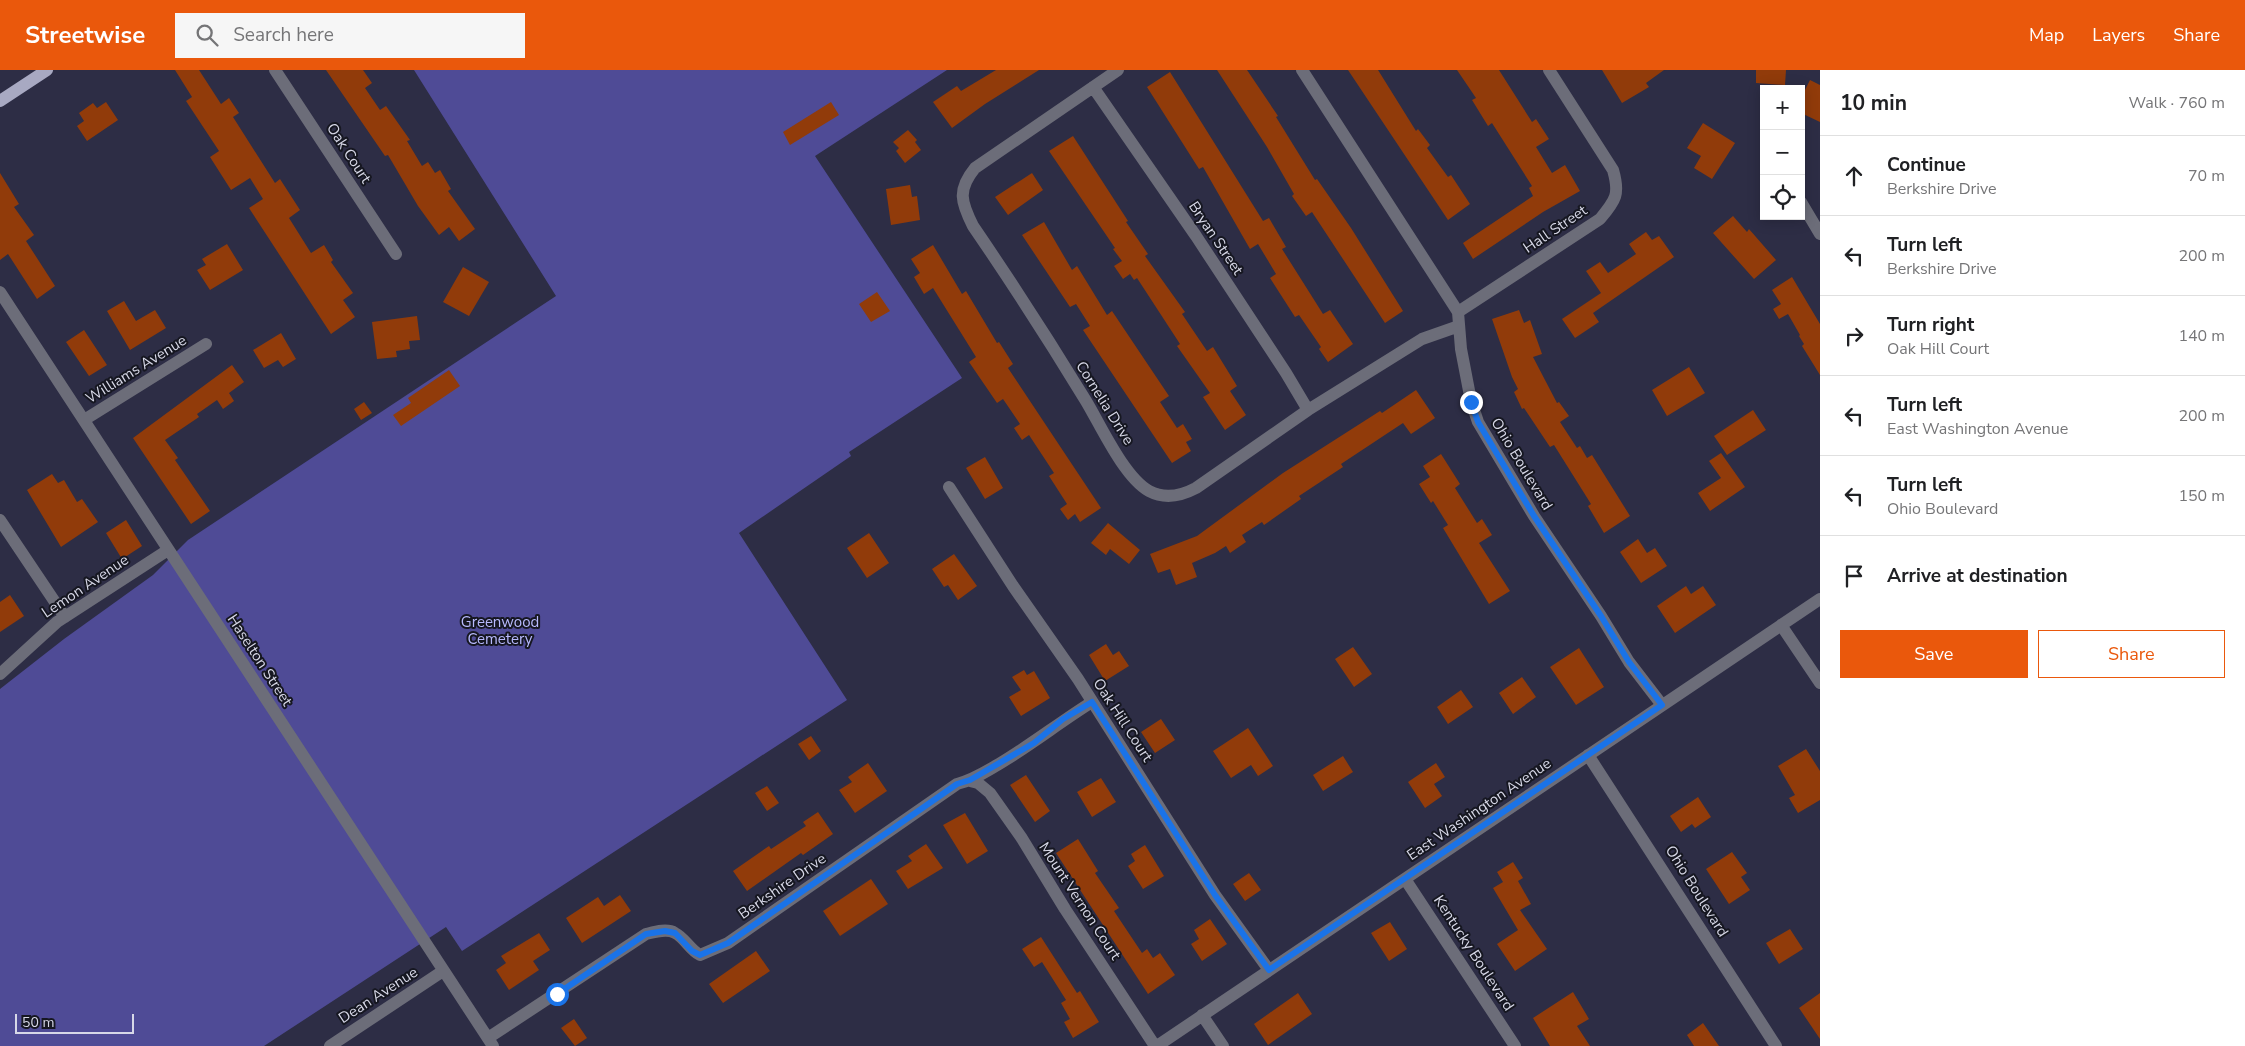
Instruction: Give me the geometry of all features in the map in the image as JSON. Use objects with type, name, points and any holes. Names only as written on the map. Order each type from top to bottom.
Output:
[{"type":"main road","points":[[0,101],[47,70]]},
{"type":"street","name":"Oak Court","points":[[275,70],[396,254]]},
{"type":"street","name":"Cornelia Drive","points":[[1118,70],[975,168],[963,186],[962,198],[973,226],[1087,402],[1113,448],[1133,477],[1147,490],[1169,496],[1185,494],[1308,410],[1422,339],[1459,326]]},
{"type":"street","name":"Ohio Boulevard","points":[[1302,70],[1458,312],[1461,349],[1471,402],[1478,422],[1534,516],[1601,616],[1629,662],[1662,705]]},
{"type":"street","name":"Hall Street","points":[[1458,312],[1600,219],[1613,204],[1618,188],[1613,170],[1549,70]]},
{"type":"street","name":"Bryan Street","points":[[1093,87],[1196,236],[1286,373],[1308,410]]},
{"type":"street","points":[[1805,209],[1820,234]]},
{"type":"street","name":"Haselton Street","points":[[0,292],[490,1042]]},
{"type":"street","name":"Williams Avenue","points":[[84,420],[206,344]]},
{"type":"street","name":"Oak Hill Court","points":[[949,487],[1092,702],[1215,895],[1269,970]]},
{"type":"street","points":[[0,520],[65,617]]},
{"type":"street","name":"Lemon Avenue","points":[[0,674],[65,617],[168,550]]},
{"type":"street","name":"East Washington Avenue","points":[[1156,1046],[1820,599]]},
{"type":"street","points":[[1781,625],[1820,684]]},
{"type":"street","name":"Berkshire Drive","points":[[490,1042],[646,934],[665,931],[675,933],[692,951],[700,955],[728,943],[957,784],[970,780],[1034,743],[1063,719],[1092,702]]},
{"type":"street","name":"Ohio Boulevard","points":[[1588,755],[1776,1046]]},
{"type":"street","name":"Mount Vernon Court","points":[[970,780],[978,783],[990,793],[1021,837],[1064,909],[1156,1046]]},
{"type":"street","name":"Kentucky Boulevard","points":[[1405,878],[1515,1046]]},
{"type":"street","name":"Dean Avenue","points":[[330,1046],[444,971]]},
{"type":"street","points":[[1202,1016],[1223,1046]]},
{"type":"green space","name":"Greenwood Cemetery","points":[[414,70],[947,70],[815,156],[962,378],[849,452],[851,456],[739,533],[847,700],[462,951],[446,927],[264,1046],[0,1046],[0,689],[64,639],[153,575],[188,540],[556,296]]},
{"type":"building","points":[[175,70],[199,70],[221,104],[229,98],[239,113],[233,117],[275,183],[280,179],[300,210],[289,218],[311,253],[324,245],[333,260],[331,262],[353,293],[343,300],[355,317],[331,334],[249,208],[263,199],[250,178],[231,190],[210,157],[219,151],[186,101],[192,97]]},
{"type":"building","points":[[326,70],[363,70],[372,83],[365,88],[380,110],[386,106],[410,140],[407,141],[422,166],[428,162],[435,173],[440,170],[451,189],[448,191],[475,229],[459,241],[449,227],[439,235],[418,206],[388,155],[385,156]]},
{"type":"building","points":[[996,70],[1039,70],[985,104],[952,128],[933,102],[957,86],[961,91]]},
{"type":"building","points":[[1217,70],[1247,70],[1278,116],[1276,117],[1315,180],[1317,179],[1351,228],[1403,311],[1385,323],[1312,212],[1306,216],[1292,196],[1294,194],[1267,147]]},
{"type":"building","points":[[1348,70],[1378,70],[1416,131],[1418,129],[1430,145],[1427,148],[1448,177],[1451,175],[1470,204],[1448,220]]},
{"type":"building","points":[[1457,70],[1499,70],[1532,122],[1536,119],[1549,139],[1536,147],[1552,173],[1565,165],[1580,191],[1543,212],[1473,259],[1463,243],[1533,196],[1529,188],[1532,186],[1492,123],[1488,126],[1472,100],[1476,98]]},
{"type":"building","points":[[1602,70],[1664,70],[1646,83],[1649,87],[1622,103]]},
{"type":"building","points":[[1756,70],[1786,70],[1785,85],[1756,83]]},
{"type":"building","points":[[1170,72],[1263,221],[1269,218],[1286,247],[1282,249],[1323,314],[1330,310],[1353,344],[1328,362],[1319,349],[1321,347],[1299,315],[1295,317],[1270,278],[1276,274],[1258,244],[1250,249],[1203,167],[1199,169],[1147,87]]},
{"type":"building","points":[[1810,80],[1820,85],[1820,122],[1805,115],[1805,90]]},
{"type":"building","points":[[106,102],[118,120],[87,141],[77,126],[84,121],[79,113],[93,103],[97,108]]},
{"type":"building","points":[[831,102],[839,115],[790,145],[783,132]]},
{"type":"building","points":[[1703,123],[1735,143],[1712,179],[1694,168],[1701,156],[1687,148]]},
{"type":"building","points":[[908,130],[917,140],[915,142],[921,150],[905,163],[896,151],[899,148],[893,142]]},
{"type":"building","points":[[1073,136],[1148,254],[1145,256],[1185,312],[1182,314],[1207,351],[1213,347],[1237,386],[1230,391],[1246,415],[1225,430],[1203,397],[1210,393],[1177,346],[1180,344],[1137,278],[1134,280],[1130,274],[1123,279],[1114,266],[1122,261],[1113,249],[1115,248],[1049,151]]},
{"type":"building","points":[[0,173],[19,204],[14,207],[34,235],[26,241],[55,286],[37,299],[8,254],[0,260]]},
{"type":"building","points":[[1032,173],[1043,190],[1008,215],[995,197]]},
{"type":"building","points":[[910,185],[912,197],[917,196],[920,220],[891,225],[886,189]]},
{"type":"building","points":[[1733,216],[1747,232],[1749,229],[1776,260],[1754,279],[1713,233]]},
{"type":"building","points":[[1044,222],[1072,270],[1077,266],[1107,315],[1112,311],[1169,396],[1160,402],[1177,428],[1183,424],[1192,439],[1186,442],[1191,451],[1172,463],[1083,330],[1090,326],[1076,304],[1070,307],[1022,235]]},
{"type":"building","points":[[1646,232],[1652,240],[1659,236],[1674,257],[1593,313],[1599,322],[1575,338],[1562,319],[1601,293],[1586,271],[1600,262],[1608,273],[1636,254],[1629,244]]},
{"type":"building","points":[[227,244],[243,270],[210,290],[197,270],[206,265],[202,259]]},
{"type":"building","points":[[933,245],[962,294],[966,291],[997,343],[999,342],[1013,364],[1008,368],[1101,508],[1080,522],[1075,514],[1068,520],[1060,509],[1067,504],[1049,476],[1054,473],[1029,435],[1022,440],[1014,428],[1020,424],[1003,399],[997,403],[969,362],[976,357],[933,288],[924,294],[914,277],[920,273],[911,259]]},
{"type":"building","points":[[463,267],[489,282],[469,316],[443,302]]},
{"type":"building","points":[[1792,277],[1820,324],[1820,375],[1802,346],[1804,344],[1788,314],[1779,319],[1773,309],[1781,304],[1772,290]]},
{"type":"building","points":[[877,292],[890,311],[871,322],[859,304]]},
{"type":"building","points":[[124,301],[136,321],[155,310],[166,328],[130,350],[107,311]]},
{"type":"building","points":[[1519,310],[1524,323],[1530,320],[1542,354],[1533,357],[1557,403],[1559,402],[1569,416],[1560,422],[1577,448],[1580,446],[1587,458],[1592,455],[1630,516],[1604,533],[1588,506],[1591,504],[1554,445],[1550,447],[1524,408],[1522,409],[1514,392],[1518,389],[1492,319]]},
{"type":"building","points":[[417,316],[420,340],[409,341],[410,349],[396,351],[397,357],[377,359],[372,322]]},
{"type":"building","points":[[84,330],[107,365],[89,376],[66,342]]},
{"type":"building","points":[[281,333],[296,359],[283,367],[278,360],[264,368],[253,350]]},
{"type":"building","points":[[232,365],[244,382],[229,393],[234,401],[223,409],[217,400],[197,414],[199,417],[165,440],[178,458],[175,460],[210,511],[191,524],[133,438]]},
{"type":"building","points":[[1689,367],[1705,393],[1667,416],[1652,390]]},
{"type":"building","points":[[449,370],[460,386],[401,426],[393,415],[411,403],[408,398]]},
{"type":"building","points":[[1416,390],[1435,418],[1411,434],[1403,423],[1341,464],[1343,467],[1299,496],[1301,499],[1264,525],[1262,522],[1242,535],[1246,542],[1230,553],[1226,546],[1192,563],[1197,577],[1176,585],[1170,569],[1158,573],[1150,554],[1197,536],[1283,473],[1380,411],[1382,413]]},
{"type":"building","points":[[364,402],[372,413],[361,420],[354,409]]},
{"type":"building","points":[[1753,410],[1766,430],[1727,455],[1714,436]]},
{"type":"building","points":[[1721,453],[1745,487],[1710,511],[1698,493],[1721,478],[1709,461]]},
{"type":"building","points":[[1441,454],[1460,484],[1455,488],[1477,523],[1482,519],[1492,535],[1479,543],[1510,591],[1489,604],[1443,528],[1448,525],[1433,501],[1431,503],[1419,484],[1430,477],[1423,466]]},
{"type":"building","points":[[985,457],[1003,488],[985,499],[966,468]]},
{"type":"building","points":[[52,474],[58,483],[64,480],[77,502],[82,499],[98,522],[61,547],[27,490]]},
{"type":"building","points":[[126,520],[142,546],[122,559],[106,533]]},
{"type":"building","points":[[1108,523],[1140,550],[1129,564],[1110,549],[1106,555],[1091,543]]},
{"type":"building","points":[[869,533],[889,563],[867,578],[847,548]]},
{"type":"building","points":[[1638,539],[1647,553],[1655,548],[1667,566],[1641,583],[1620,552]]},
{"type":"building","points":[[954,554],[977,586],[958,600],[948,585],[944,587],[932,569]]},
{"type":"building","points":[[1686,586],[1691,594],[1703,586],[1716,605],[1675,633],[1657,606]]},
{"type":"building","points":[[10,595],[24,616],[0,632],[0,602]]},
{"type":"building","points":[[1106,644],[1113,655],[1119,651],[1129,666],[1105,681],[1089,655]]},
{"type":"building","points":[[1353,647],[1372,674],[1354,687],[1335,659]]},
{"type":"building","points":[[1579,648],[1604,687],[1576,705],[1550,667]]},
{"type":"building","points":[[1024,670],[1027,675],[1034,671],[1050,698],[1021,716],[1009,697],[1021,690],[1012,677]]},
{"type":"building","points":[[1522,677],[1536,697],[1513,714],[1499,693]]},
{"type":"building","points":[[1461,690],[1473,707],[1448,724],[1437,707]]},
{"type":"building","points":[[1161,719],[1175,740],[1155,753],[1141,732]]},
{"type":"building","points":[[1248,728],[1273,766],[1258,776],[1251,765],[1231,778],[1213,751]]},
{"type":"building","points":[[811,736],[821,751],[809,760],[798,744]]},
{"type":"building","points":[[1806,749],[1820,771],[1820,800],[1798,813],[1789,798],[1795,795],[1778,766]]},
{"type":"building","points":[[1343,756],[1353,772],[1323,791],[1313,775]]},
{"type":"building","points":[[868,763],[887,791],[855,813],[839,790],[852,782],[848,777]]},
{"type":"building","points":[[1436,763],[1445,777],[1434,784],[1442,796],[1425,808],[1408,782]]},
{"type":"building","points":[[1026,775],[1050,811],[1035,822],[1010,785]]},
{"type":"building","points":[[1101,778],[1116,802],[1092,817],[1077,792]]},
{"type":"building","points":[[767,786],[779,803],[767,811],[755,793]]},
{"type":"building","points":[[1698,797],[1711,817],[1695,828],[1692,824],[1681,832],[1670,816]]},
{"type":"building","points":[[818,812],[833,834],[803,855],[801,853],[747,891],[733,871],[769,846],[771,849],[806,826],[803,822]]},
{"type":"building","points":[[965,813],[988,851],[967,864],[943,825]]},
{"type":"building","points":[[1078,839],[1098,871],[1095,873],[1119,908],[1114,911],[1142,953],[1147,949],[1153,958],[1160,953],[1175,975],[1148,994],[1056,853]]},
{"type":"building","points":[[926,844],[943,868],[908,889],[896,871],[912,861],[908,856]]},
{"type":"building","points":[[1145,845],[1164,876],[1143,889],[1128,866],[1135,861],[1131,854]]},
{"type":"building","points":[[1732,852],[1747,873],[1741,877],[1750,890],[1729,904],[1706,869]]},
{"type":"building","points":[[1513,862],[1523,878],[1518,881],[1531,904],[1520,910],[1547,949],[1515,971],[1497,944],[1518,930],[1493,888],[1503,882],[1497,872]]},
{"type":"building","points":[[1249,873],[1261,890],[1245,901],[1233,884]]},
{"type":"building","points":[[871,879],[888,904],[840,936],[823,911]]},
{"type":"building","points":[[620,895],[631,911],[582,943],[566,918],[598,897],[604,906]]},
{"type":"building","points":[[1210,919],[1227,944],[1202,961],[1191,944],[1199,939],[1194,930]]},
{"type":"building","points":[[1390,922],[1407,949],[1389,961],[1371,933]]},
{"type":"building","points":[[1790,929],[1803,949],[1779,964],[1766,943]]},
{"type":"building","points":[[539,933],[550,950],[533,961],[539,970],[509,990],[496,970],[506,963],[501,956]]},
{"type":"building","points":[[1041,937],[1077,993],[1080,991],[1099,1022],[1073,1038],[1064,1022],[1070,1019],[1061,1003],[1066,1000],[1042,962],[1034,967],[1022,949]]},
{"type":"building","points":[[756,951],[770,971],[723,1003],[709,984]]},
{"type":"building","points":[[1573,992],[1589,1019],[1577,1026],[1590,1046],[1550,1046],[1533,1018]]},
{"type":"building","points":[[1298,993],[1312,1014],[1268,1045],[1254,1024]]},
{"type":"building","points":[[1820,993],[1820,1039],[1799,1008]]},
{"type":"building","points":[[574,1019],[587,1038],[575,1046],[561,1028]]},
{"type":"building","points":[[1703,1023],[1719,1046],[1694,1046],[1687,1035]]},
{"type":"route","points":[[557,994],[625,946],[646,934],[665,931],[675,933],[692,951],[700,955],[728,943],[957,784],[970,780],[1034,743],[1063,719],[1092,702],[1215,895],[1269,970],[1662,705],[1629,662],[1601,616],[1534,516],[1491,446],[1478,422],[1471,402]]}]
